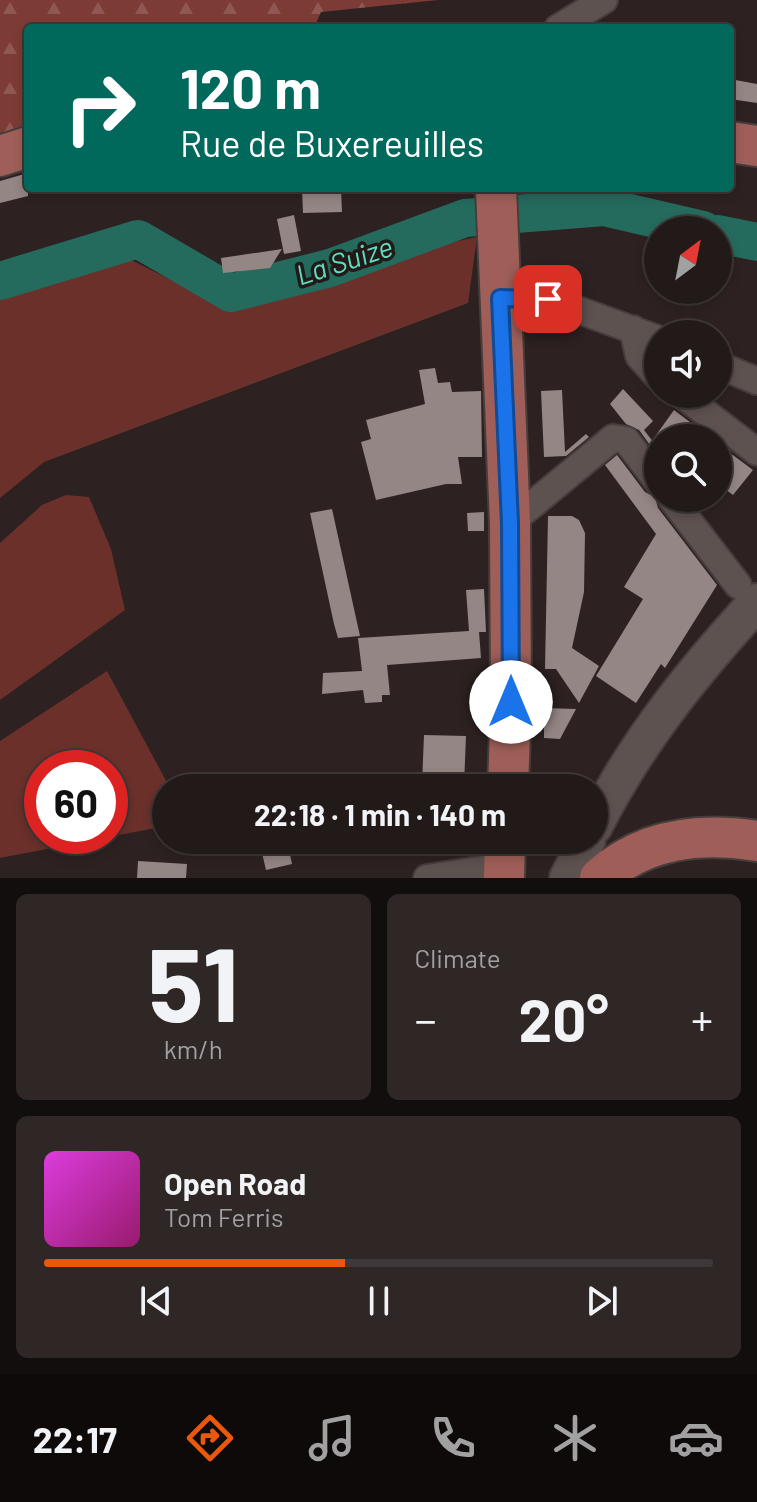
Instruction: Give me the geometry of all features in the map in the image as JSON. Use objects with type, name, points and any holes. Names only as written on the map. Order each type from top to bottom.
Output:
[{"type":"main road","points":[[734,143],[757,146]]},
{"type":"main road","points":[[0,156],[24,148]]},
{"type":"main road","points":[[496,192],[510,523],[508,774]]},
{"type":"main road","points":[[608,797],[620,773],[649,730],[748,593]]},
{"type":"main road","points":[[600,878],[617,862],[660,842],[724,836],[757,841]]},
{"type":"main road","points":[[568,878],[580,854]]},
{"type":"street","points":[[565,24],[604,0]]},
{"type":"street","points":[[500,298],[548,299],[644,333]]},
{"type":"street","points":[[633,329],[639,356],[644,362]]},
{"type":"street","points":[[732,371],[757,381]]},
{"type":"street","points":[[699,408],[757,452]]},
{"type":"street","points":[[510,523],[613,438],[626,440],[644,464]]},
{"type":"street","points":[[682,512],[748,593]]},
{"type":"street","points":[[427,878],[504,861]]},
{"type":"shaded area","points":[[477,237],[468,303],[44,462],[0,498],[0,296],[121,255],[201,295]]},
{"type":"shaded area","points":[[66,495],[89,497],[111,549],[125,610],[0,700],[0,543],[42,505]]},
{"type":"shaded area","points":[[107,671],[162,774],[152,774],[152,829],[128,833],[128,750],[24,750],[24,853],[0,858],[0,741]]},
{"type":"green space","points":[[0,0],[438,0],[321,12],[316,24],[24,24],[24,129],[0,138]]},
{"type":"building","points":[[734,80],[757,84],[757,103],[734,100]]},
{"type":"building","points":[[24,174],[24,192],[28,192],[28,196],[0,203],[0,181]]},
{"type":"building","points":[[302,192],[341,192],[342,212],[303,213]]},
{"type":"building","points":[[294,215],[301,251],[284,254],[277,219]]},
{"type":"building","points":[[282,249],[270,268],[223,273],[221,258]]},
{"type":"building","points":[[435,368],[438,383],[450,382],[452,392],[481,391],[482,457],[458,457],[462,484],[446,484],[376,500],[361,442],[371,439],[366,420],[425,404],[419,370]]},
{"type":"building","points":[[623,389],[653,421],[644,424],[644,437],[639,430],[626,424],[610,404]]},
{"type":"building","points":[[562,390],[565,452],[586,434],[589,437],[566,456],[544,457],[541,391]]},
{"type":"building","points":[[674,410],[692,424],[664,424]]},
{"type":"building","points":[[732,454],[753,470],[732,494]]},
{"type":"building","points":[[617,455],[644,491],[644,512],[661,512],[717,585],[665,668],[661,664],[636,703],[596,676],[643,599],[624,587],[656,534],[605,465]]},
{"type":"building","points":[[332,509],[360,636],[338,638],[334,624],[310,513]]},
{"type":"building","points":[[484,512],[484,531],[468,531],[467,513]]},
{"type":"building","points":[[548,516],[572,516],[579,520],[585,533],[584,592],[572,648],[599,666],[579,703],[556,669],[545,669]]},
{"type":"building","points":[[484,589],[486,632],[479,632],[481,658],[387,665],[390,695],[382,695],[382,702],[365,703],[363,690],[322,694],[323,673],[362,671],[358,638],[469,631],[466,590]]},
{"type":"building","points":[[544,708],[576,709],[560,739],[544,738]]},
{"type":"building","points":[[424,735],[466,736],[464,774],[422,774]]},
{"type":"building","points":[[262,854],[290,854],[292,864],[266,870]]},
{"type":"building","points":[[138,861],[187,864],[186,878],[137,878]]},
{"type":"waterway","name":"La Suize","points":[[0,281],[138,239],[231,293],[330,268],[465,218],[604,207],[644,216]]},
{"type":"waterway","name":"La Suize","points":[[732,237],[757,242]]},
{"type":"route","points":[[511,702],[510,523],[500,298],[548,299]]}]
